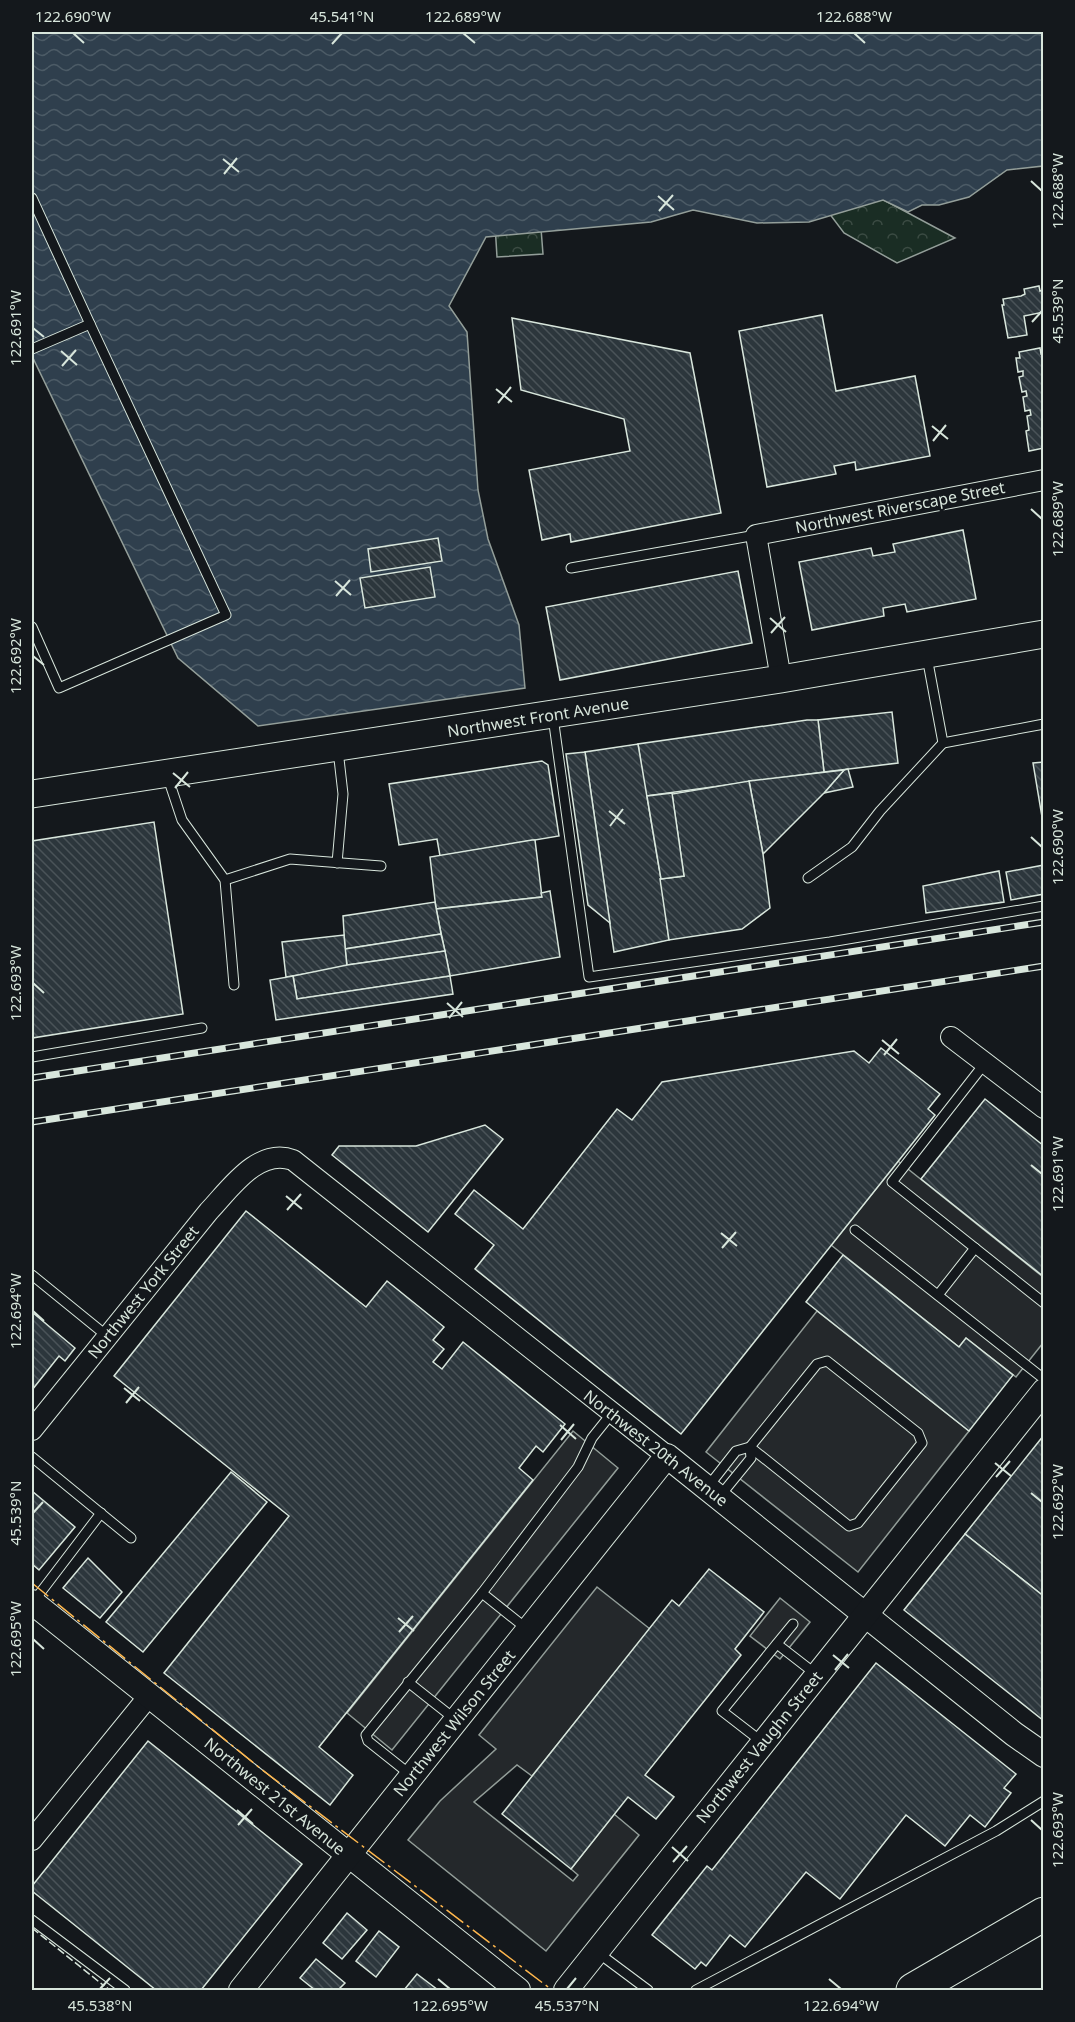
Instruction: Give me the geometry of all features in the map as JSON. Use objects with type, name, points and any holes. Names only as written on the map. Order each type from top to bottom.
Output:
[{"type":"highway","points":[[913,1990],[1044,1914]]},
{"type":"main road","name":"Northwest Front Avenue","points":[[32,794],[781,679],[1044,634]]},
{"type":"street","name":"Northwest Riverscape Street","points":[[756,535],[1044,480]]},
{"type":"street","points":[[756,535],[781,679]]},
{"type":"street","points":[[951,1036],[1044,1108]]},
{"type":"street","name":"Northwest 20th Avenue","points":[[262,1160],[277,1158],[293,1160],[1014,1734],[1044,1755]]},
{"type":"street","name":"Northwest York Street","points":[[32,1430],[209,1211],[233,1185],[262,1160]]},
{"type":"street","name":"Northwest Vaughn Street","points":[[566,1990],[1044,1391]]},
{"type":"street","name":"Northwest Wilson Street","points":[[241,1990],[667,1456]]},
{"type":"street","name":"Northwest 21st Avenue","points":[[32,1603],[518,1990]]},
{"type":"street","points":[[32,1840],[149,1696]]},
{"type":"lane","points":[[32,198],[226,615],[59,688],[32,627]]},
{"type":"lane","points":[[32,349],[90,324]]},
{"type":"lane","points":[[570,568],[756,535]]},
{"type":"lane","points":[[927,655],[943,743]]},
{"type":"lane","points":[[552,715],[589,977],[830,942],[1044,906]]},
{"type":"lane","points":[[808,878],[852,847],[880,811],[943,743],[1044,724]]},
{"type":"lane","points":[[337,748],[343,794],[337,863]]},
{"type":"lane","points":[[167,773],[182,820],[225,880],[234,985]]},
{"type":"lane","points":[[225,880],[290,860],[381,866]]},
{"type":"lane","points":[[32,1058],[202,1028]]},
{"type":"lane","points":[[984,1062],[892,1182],[1044,1303]]},
{"type":"lane","points":[[855,1230],[1044,1378]]},
{"type":"lane","points":[[938,1295],[975,1248]]},
{"type":"lane","points":[[32,1275],[107,1336]]},
{"type":"lane","points":[[713,1493],[736,1451],[750,1447],[817,1364],[827,1361],[918,1433],[922,1443],[858,1523],[849,1526],[750,1447]]},
{"type":"lane","points":[[412,1776],[368,1741],[366,1735],[482,1593],[578,1467],[592,1438],[612,1413]]},
{"type":"lane","points":[[713,1493],[751,1458],[750,1447]]},
{"type":"lane","points":[[32,1457],[131,1538]]},
{"type":"lane","points":[[32,1603],[101,1513]]},
{"type":"lane","points":[[482,1593],[528,1630]]},
{"type":"lane","points":[[762,1743],[722,1711],[793,1624]]},
{"type":"lane","points":[[777,1644],[817,1675]]},
{"type":"lane","points":[[408,1682],[456,1720]]},
{"type":"lane","points":[[696,1990],[996,1831],[1044,1801]]},
{"type":"lane","points":[[32,1920],[125,1990]]},
{"type":"lane","points":[[596,1952],[648,1990]]},
{"type":"green space","points":[[489,126],[882,199],[955,238],[897,263],[844,233],[829,213],[538,190],[543,254],[497,257]]},
{"type":"shaded area","points":[[898,1161],[1043,1277],[1043,1343],[1016,1377],[966,1338],[959,1347],[831,1245]]},
{"type":"shaded area","points":[[817,1311],[969,1431],[858,1572],[706,1452]]},
{"type":"shaded area","points":[[573,1431],[618,1468],[392,1750],[347,1713]]},
{"type":"shaded area","points":[[597,1587],[650,1629],[532,1776],[517,1765],[474,1802],[573,1881],[578,1875],[571,1869],[614,1814],[639,1835],[546,1951],[408,1840],[440,1801],[496,1749],[479,1735]]},
{"type":"shaded area","points":[[780,1598],[810,1622],[780,1659],[750,1636]]},
{"type":"water","points":[[32,32],[1043,32],[1043,166],[1007,170],[969,197],[939,205],[922,205],[908,212],[883,200],[809,222],[757,223],[693,210],[651,222],[486,237],[449,306],[467,332],[478,490],[488,539],[519,625],[525,688],[258,726],[178,658],[32,356]]},
{"type":"building","points":[[1039,286],[1040,291],[1044,290],[1044,312],[1024,316],[1027,335],[1008,338],[1003,299],[1021,296],[1025,294],[1024,289]]},
{"type":"building","points":[[822,315],[836,391],[915,376],[930,456],[856,470],[855,462],[834,466],[836,474],[767,487],[739,331]]},
{"type":"building","points":[[512,318],[690,353],[721,513],[571,542],[570,534],[542,540],[529,470],[630,451],[624,419],[521,390]]},
{"type":"building","points":[[1040,348],[1041,354],[1044,353],[1044,448],[1029,451],[1026,431],[1029,430],[1027,416],[1031,415],[1030,410],[1025,411],[1023,397],[1027,396],[1026,391],[1022,392],[1019,377],[1023,376],[1023,371],[1018,372],[1016,358],[1020,358],[1019,352]]},
{"type":"building","points":[[963,530],[976,599],[907,612],[905,604],[883,608],[884,616],[812,630],[799,562],[871,548],[873,556],[895,552],[893,544]]},
{"type":"building","points":[[438,538],[442,561],[371,572],[368,549]]},
{"type":"building","points":[[430,567],[435,597],[365,608],[360,578]]},
{"type":"building","points":[[738,571],[752,643],[560,680],[546,607]]},
{"type":"building","points":[[892,712],[898,763],[824,772],[818,720]]},
{"type":"building","points":[[818,720],[824,772],[646,796],[638,744]]},
{"type":"building","points":[[638,744],[669,940],[614,952],[585,752]]},
{"type":"building","points":[[585,752],[610,923],[588,905],[566,754]]},
{"type":"building","points":[[542,761],[548,765],[559,836],[440,856],[437,839],[399,845],[389,784]]},
{"type":"building","points":[[1044,762],[1044,829],[1033,763]]},
{"type":"building","points":[[848,769],[853,787],[824,793],[844,770]]},
{"type":"building","points":[[844,770],[824,793],[763,854],[749,781]]},
{"type":"building","points":[[749,781],[763,854],[770,908],[742,929],[669,940],[660,879],[684,876],[672,794]]},
{"type":"building","points":[[672,793],[684,876],[661,879],[647,796]]},
{"type":"building","points":[[154,822],[183,1014],[32,1038],[32,841]]},
{"type":"building","points":[[535,840],[542,897],[436,909],[430,857]]},
{"type":"building","points":[[1044,865],[1044,894],[1011,900],[1006,872]]},
{"type":"building","points":[[999,871],[1004,902],[926,913],[923,886]]},
{"type":"building","points":[[550,891],[560,957],[450,976],[436,909],[542,897],[541,893]]},
{"type":"building","points":[[435,902],[441,934],[345,949],[343,916]]},
{"type":"building","points":[[441,934],[445,951],[347,965],[345,949]]},
{"type":"building","points":[[344,935],[347,967],[286,977],[282,942]]},
{"type":"building","points":[[445,951],[450,976],[297,999],[293,976],[347,965]]},
{"type":"building","points":[[293,976],[297,999],[450,976],[453,994],[276,1020],[270,980]]},
{"type":"building","points":[[881,1048],[940,1094],[928,1109],[935,1115],[681,1434],[475,1269],[494,1245],[455,1214],[474,1190],[523,1229],[617,1109],[632,1120],[662,1082],[854,1051],[869,1063]]},
{"type":"building","points":[[985,1099],[1044,1146],[1044,1277],[921,1179]]},
{"type":"building","points":[[485,1125],[503,1139],[428,1232],[332,1155],[339,1146],[416,1146]]},
{"type":"building","points":[[246,1211],[366,1307],[387,1281],[444,1327],[433,1340],[444,1349],[433,1362],[442,1369],[463,1342],[565,1424],[543,1452],[536,1446],[519,1468],[533,1480],[319,1747],[353,1775],[330,1805],[164,1673],[289,1516],[114,1376]]},
{"type":"building","points":[[843,1255],[959,1347],[966,1338],[1013,1375],[969,1431],[806,1302]]},
{"type":"building","points":[[32,1312],[75,1348],[65,1361],[59,1356],[32,1390]]},
{"type":"building","points":[[1044,1435],[1044,1591],[1041,1594],[965,1534]]},
{"type":"building","points":[[231,1472],[267,1502],[143,1652],[106,1622]]},
{"type":"building","points":[[32,1491],[75,1527],[39,1570],[32,1564]]},
{"type":"building","points":[[965,1534],[1041,1594],[1044,1591],[1044,1721],[904,1610]]},
{"type":"building","points":[[88,1558],[122,1592],[100,1618],[63,1588]]},
{"type":"building","points":[[709,1569],[764,1612],[735,1649],[741,1655],[645,1775],[674,1797],[656,1819],[628,1797],[571,1869],[502,1814],[672,1600],[679,1606]]},
{"type":"building","points":[[876,1663],[1016,1774],[1004,1788],[1011,1793],[985,1827],[970,1815],[945,1846],[906,1815],[840,1899],[806,1872],[745,1947],[730,1935],[706,1966],[701,1962],[695,1969],[652,1935],[707,1866],[712,1870]]},
{"type":"building","points":[[148,1741],[302,1864],[201,1990],[156,1990],[32,1891],[32,1886]]},
{"type":"building","points":[[347,1913],[367,1930],[342,1959],[323,1943]]},
{"type":"building","points":[[379,1931],[399,1947],[376,1977],[356,1961]]},
{"type":"building","points":[[316,1959],[345,1983],[338,1990],[315,1990],[300,1978]]},
{"type":"building","points":[[417,1974],[438,1990],[404,1990]]},
{"type":"railway","points":[[32,1078],[1044,922]]},
{"type":"railway","points":[[32,1122],[1044,966]]},
{"type":"fence","points":[[32,1928],[103,1985]]},
{"type":"fence","points":[[99,1990],[103,1985],[110,1990]]},
{"type":"power","points":[[32,1583],[261,1769],[552,1990]]}]
